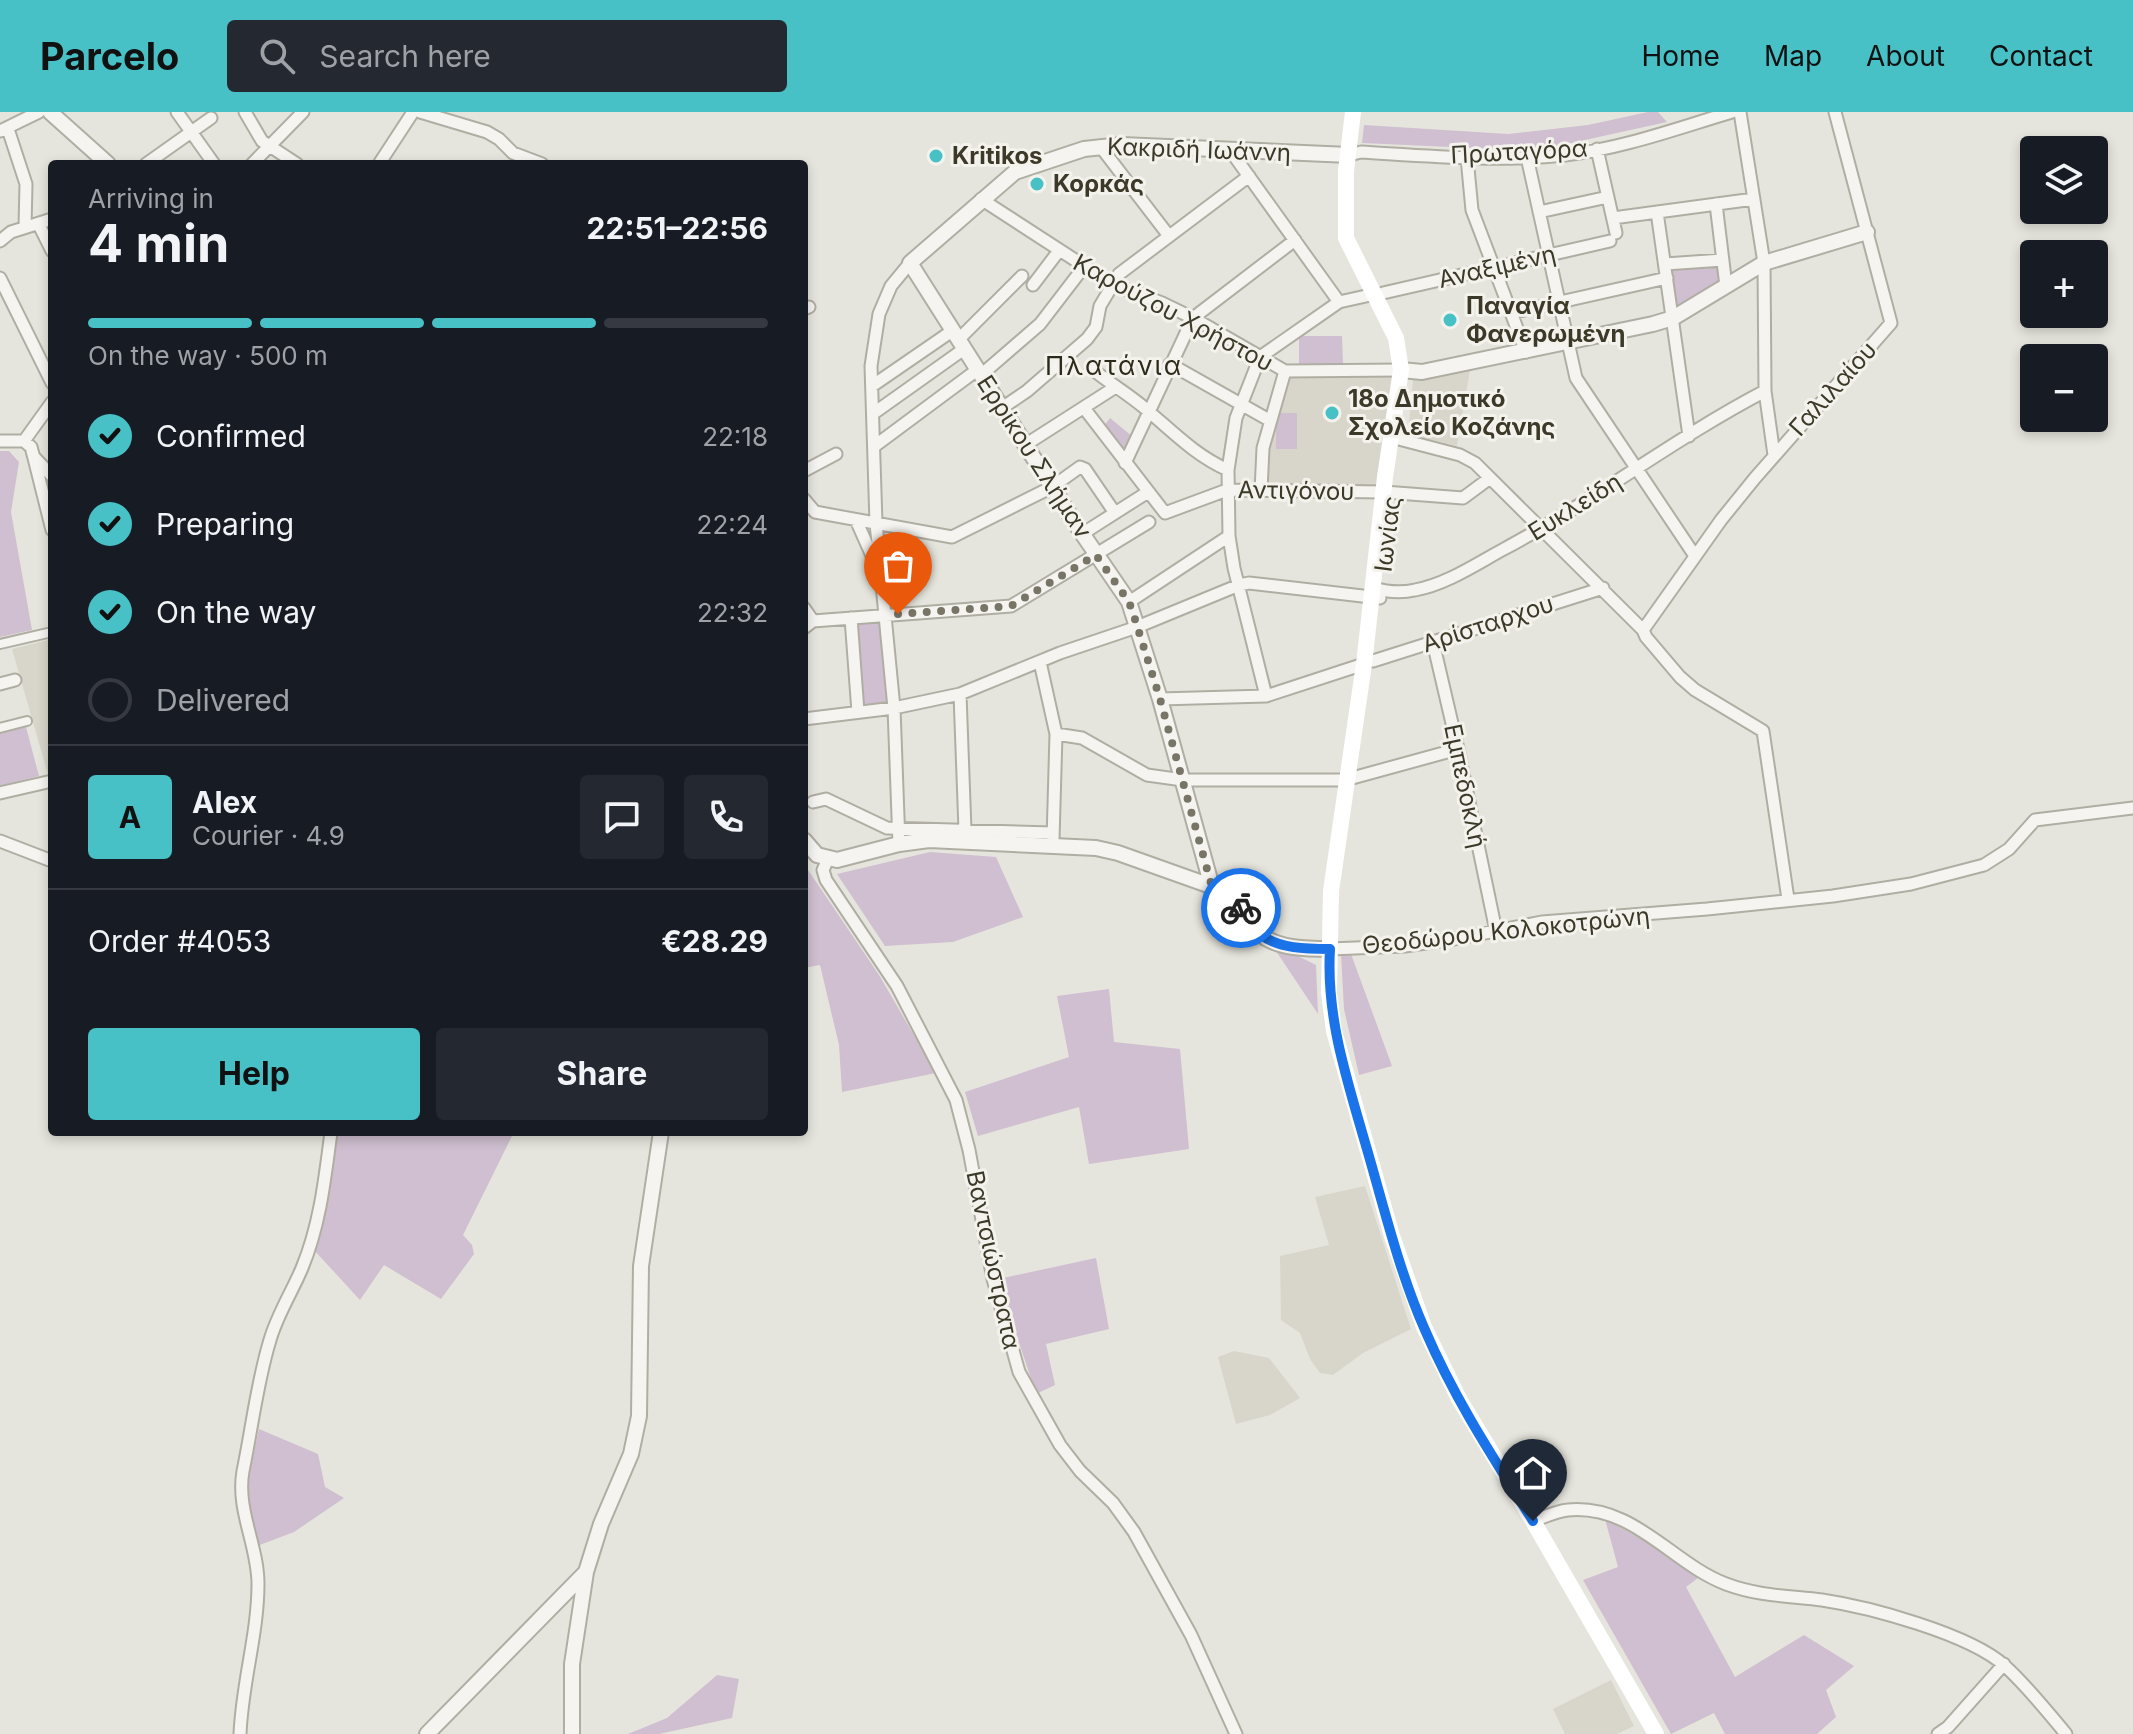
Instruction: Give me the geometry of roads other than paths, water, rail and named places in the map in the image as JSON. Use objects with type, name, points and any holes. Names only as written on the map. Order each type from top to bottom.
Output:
[{"type":"main road","name":"Ιωνίας","points":[[1353,112],[1350,148],[1354,236],[1379,294],[1405,339],[1406,371],[1350,779],[1340,892],[1332,923],[1330,1006],[1341,1059],[1392,1236],[1424,1327],[1459,1399],[1656,1734]]},
{"type":"street","points":[[25,227],[26,184],[4,130],[39,112]]},
{"type":"street","points":[[50,112],[104,160]]},
{"type":"street","points":[[177,112],[211,160]]},
{"type":"street","points":[[245,112],[262,141],[291,160]]},
{"type":"street","points":[[259,160],[303,112]]},
{"type":"street","points":[[382,160],[413,112]]},
{"type":"street","points":[[420,112],[487,132],[513,153],[531,160]]},
{"type":"street","name":"Πρωταγόρα","points":[[1350,148],[1361,152],[1467,158],[1527,157],[1597,149],[1732,112]]},
{"type":"street","points":[[1740,112],[1764,263],[1765,391],[1774,455]]},
{"type":"street","name":"Γαλιλαίου","points":[[1643,630],[1695,556],[1774,455],[1891,323],[1835,112]]},
{"type":"street","points":[[152,160],[211,118]]},
{"type":"street","points":[[1100,146],[1169,236]]},
{"type":"street","name":"Κακριδή Ιωάννη","points":[[899,844],[894,708],[876,523],[872,386],[873,339],[891,286],[910,263],[1015,172],[1100,146],[1230,150],[1350,148]]},
{"type":"street","points":[[1597,149],[1613,218],[1754,199]]},
{"type":"street","points":[[1230,150],[1339,302],[1260,357],[1240,404],[1233,432],[1227,490],[1229,536],[1266,696]]},
{"type":"street","points":[[508,160],[513,153]]},
{"type":"street","points":[[1527,157],[1580,386],[1638,467],[1695,556]]},
{"type":"street","points":[[1467,158],[1472,210],[1526,352]]},
{"type":"street","points":[[1002,408],[1027,391],[1087,339],[1096,327],[1100,306],[1119,274],[1249,176]]},
{"type":"street","points":[[1539,212],[1608,197]]},
{"type":"street","name":"Καρούζου Χρήστου","points":[[981,199],[1083,268],[1112,284],[1193,318],[1285,371]]},
{"type":"street","points":[[1716,204],[1726,286]]},
{"type":"street","points":[[1657,212],[1689,436]]},
{"type":"street","name":"Αναξιμένη","points":[[1339,302],[1549,255],[1613,237],[1613,218]]},
{"type":"street","points":[[0,241],[11,232],[48,221]]},
{"type":"street","points":[[39,225],[48,243]]},
{"type":"street","points":[[1261,491],[1263,448],[1285,371],[1422,372],[1569,343],[1673,318],[1764,263],[1867,232]]},
{"type":"street","points":[[1125,463],[1193,318],[1295,240]]},
{"type":"street","points":[[1033,285],[1058,252]]},
{"type":"street","points":[[1665,264],[1723,260]]},
{"type":"street","name":"Ερρίκου Σλήμαν","points":[[910,263],[1082,534],[1129,602],[1160,699],[1212,887]]},
{"type":"street","points":[[876,445],[979,372],[1040,324],[1083,268]]},
{"type":"street","points":[[874,413],[958,340],[1022,276]]},
{"type":"street","points":[[0,278],[48,375]]},
{"type":"street","points":[[1511,313],[1667,278]]},
{"type":"street","points":[[872,386],[958,340]]},
{"type":"street","points":[[1170,364],[1269,420]]},
{"type":"street","points":[[1091,368],[1149,411],[1194,451],[1228,470]]},
{"type":"street","points":[[1025,445],[1114,388]]},
{"type":"street","name":"Ευκλείδη","points":[[1239,585],[1249,583],[1377,593],[1415,590],[1432,585],[1542,529],[1765,391]]},
{"type":"street","points":[[24,441],[48,408]]},
{"type":"street","points":[[1082,534],[1148,492],[1084,408]]},
{"type":"street","points":[[1396,438],[1468,457],[1603,588],[1643,630],[1680,677],[1695,690],[1763,731],[1788,899]]},
{"type":"street","points":[[0,441],[24,441],[31,447],[47,487]]},
{"type":"street","points":[[808,469],[836,454]]},
{"type":"street","points":[[34,458],[48,472]]},
{"type":"street","points":[[808,504],[815,512],[952,537],[1052,487],[1083,467],[1115,513]]},
{"type":"street","name":"Αντιγόνου","points":[[1148,492],[1165,513],[1227,490],[1388,493],[1463,498],[1490,478]]},
{"type":"street","points":[[856,520],[882,577]]},
{"type":"street","points":[[808,625],[851,618],[1011,606],[1149,522]]},
{"type":"street","points":[[1129,602],[1229,536]]},
{"type":"street","points":[[808,718],[894,708],[960,694],[1239,585]]},
{"type":"street","name":"Αρίσταρχου","points":[[1160,699],[1266,696],[1603,588]]},
{"type":"street","points":[[851,618],[858,712]]},
{"type":"street","points":[[0,644],[48,633]]},
{"type":"street","name":"Εμπεδοκλή","points":[[1433,642],[1496,931]]},
{"type":"street","points":[[813,802],[826,799],[887,828],[965,830],[1053,839],[1056,734],[1040,662]]},
{"type":"street","points":[[0,684],[15,680]]},
{"type":"street","points":[[960,694],[965,830]]},
{"type":"street","points":[[0,728],[27,721]]},
{"type":"street","points":[[1056,734],[1082,738],[1147,775],[1183,780],[1350,779],[1458,749]]},
{"type":"street","points":[[0,793],[48,782]]},
{"type":"street","name":"Θεοδώρου Κολοκοτρώνη","points":[[828,859],[856,857],[899,844],[940,840],[1053,839],[1118,853],[1212,887],[1233,898],[1261,934],[1295,947],[1330,949],[1405,946],[1562,920],[1863,893],[1972,869],[2009,849],[2035,820],[2133,808]]},
{"type":"street","points":[[0,841],[48,859]]},
{"type":"street","points":[[808,845],[817,855],[828,859]]},
{"type":"street","name":"Βαντσιώστρατα","points":[[828,859],[823,870],[826,880],[897,986],[956,1100],[969,1150],[993,1279],[1019,1372],[1060,1445],[1080,1471],[1113,1503],[1134,1532],[1191,1635],[1236,1734]]},
{"type":"street","points":[[240,1734],[257,1615],[258,1580],[254,1545],[242,1503],[243,1474],[271,1336],[303,1267],[315,1227],[330,1136]]},
{"type":"street","points":[[572,1734],[572,1664],[586,1572],[598,1531],[631,1454],[639,1416],[641,1266],[660,1136]]},
{"type":"street","points":[[1533,1521],[1567,1510],[1600,1512],[1624,1520],[1723,1583],[1757,1594],[1820,1600],[1876,1613],[1955,1638],[2004,1664],[2066,1734]]},
{"type":"street","points":[[427,1734],[586,1572]]},
{"type":"street","points":[[1938,1734],[1948,1727],[2004,1664]]},
{"type":"place","name":"Kritikos","points":[[936,156]]},
{"type":"place","name":"Κορκάς","points":[[1037,184]]},
{"type":"place","name":"Παναγία Φανερωμένη","points":[[1450,320]]},
{"type":"place","name":"18ο Δημοτικό Σχολείο Κοζάνης","points":[[1332,413]]},
{"type":"district","name":"Πλατάνια","points":[[1114,366]]}]
